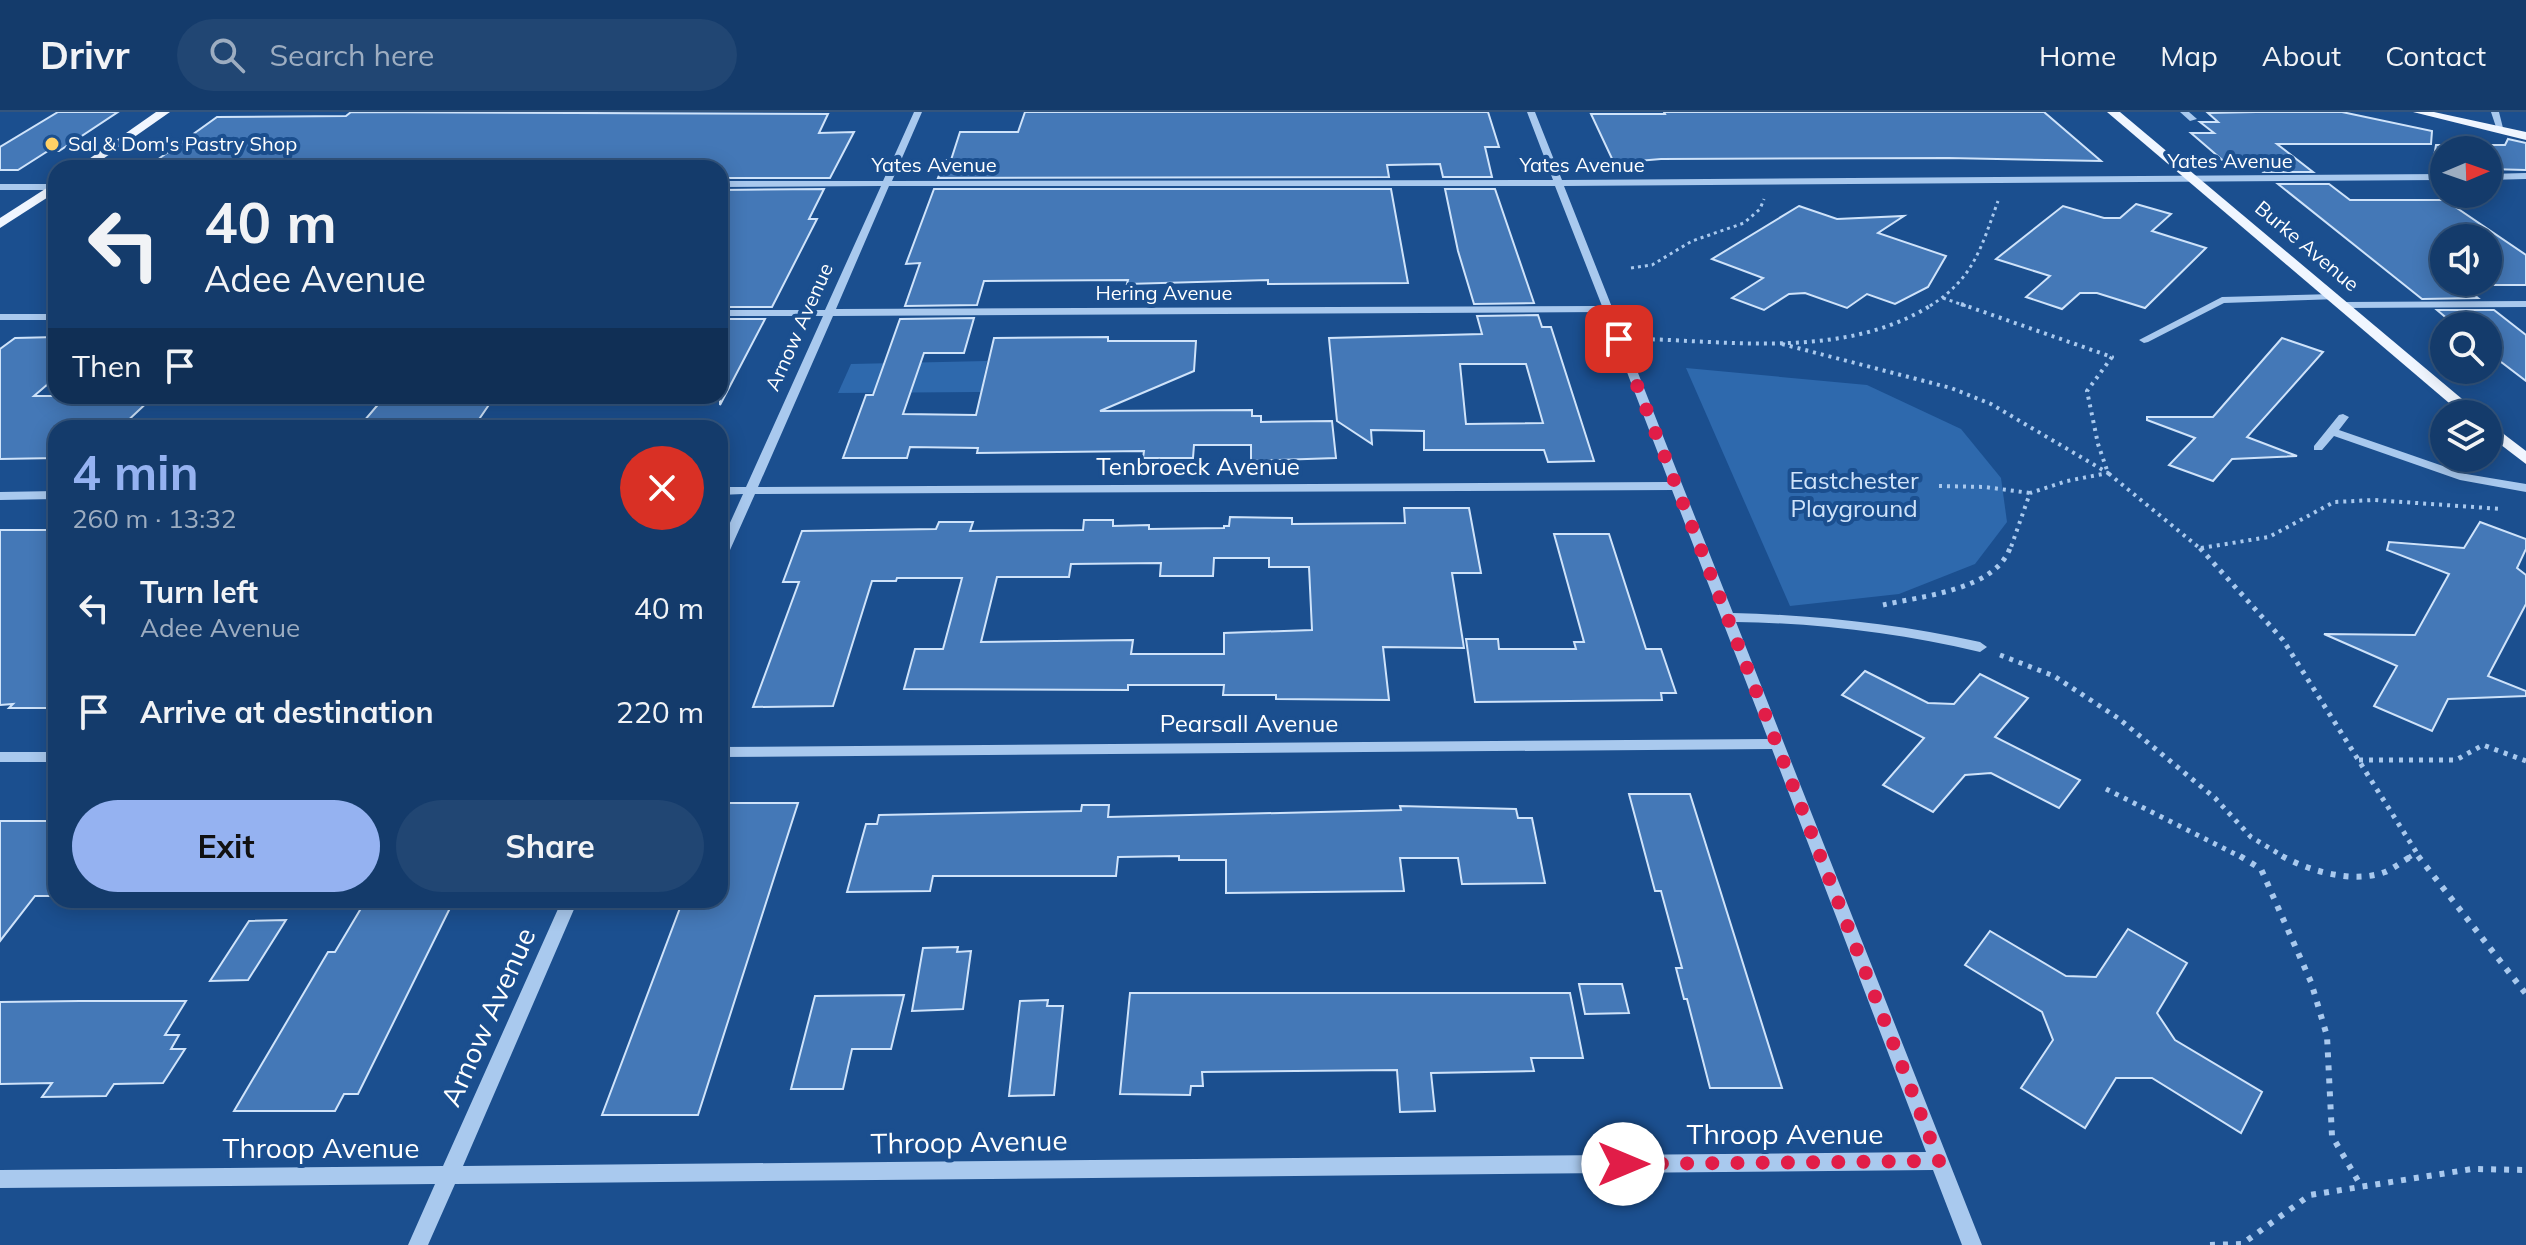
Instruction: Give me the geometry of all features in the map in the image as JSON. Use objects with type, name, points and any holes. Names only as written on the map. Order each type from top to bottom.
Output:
[{"type":"main road","points":[[94,160],[164,112]]},
{"type":"main road","name":"Burke Avenue","points":[[2113,112],[2456,400]]},
{"type":"main road","points":[[2419,112],[2526,136]]},
{"type":"main road","points":[[0,224],[48,192]]},
{"type":"main road","points":[[2502,439],[2526,459]]},
{"type":"street","name":"Arnow Avenue","points":[[728,541],[918,112]]},
{"type":"street","points":[[1531,112],[1972,1245]]},
{"type":"street","points":[[2184,112],[2193,119]]},
{"type":"street","points":[[2495,112],[2501,130]]},
{"type":"street","points":[[2502,177],[2526,176]]},
{"type":"street","name":"Yates Avenue","points":[[728,184],[2430,177]]},
{"type":"street","points":[[0,187],[48,187]]},
{"type":"street","points":[[2144,340],[2222,300],[2526,304]]},
{"type":"street","name":"Hering Avenue","points":[[728,313],[1608,309]]},
{"type":"street","points":[[0,317],[48,317]]},
{"type":"street","points":[[2318,448],[2343,417]]},
{"type":"street","points":[[2332,431],[2464,477],[2526,488]]},
{"type":"street","name":"Tenbroeck Avenue","points":[[728,491],[1675,486]]},
{"type":"street","points":[[0,496],[48,495]]},
{"type":"street","points":[[1727,617],[1858,624],[1917,632],[1980,647]]},
{"type":"street","name":"Pearsall Avenue","points":[[728,752],[1777,744]]},
{"type":"street","points":[[0,757],[48,757]]},
{"type":"street","name":"Arnow Avenue","points":[[418,1245],[566,908]]},
{"type":"street","name":"Throop Avenue","points":[[0,1179],[1939,1161]]},
{"type":"path","points":[[1619,339],[1782,344],[1847,337],[1916,315],[1954,291],[1976,262],[1999,197]]},
{"type":"path","points":[[1631,268],[1652,268],[1689,242],[1748,222],[1762,209],[1765,198]]},
{"type":"path","points":[[1943,298],[2112,357],[2087,391],[2098,444],[2108,473]]},
{"type":"path","points":[[1782,344],[1951,388],[1991,404],[2108,473],[2200,548],[2283,640],[2416,853],[2526,994]]},
{"type":"path","points":[[1939,486],[1985,487],[2030,493],[2067,481],[2108,473]]},
{"type":"path","points":[[1882,605],[1977,583],[2007,557],[2030,493]]},
{"type":"path","points":[[2200,548],[2269,537],[2334,502],[2374,500],[2511,509]]},
{"type":"path","points":[[1980,647],[2054,676],[2118,718],[2215,798],[2251,837],[2300,866],[2345,876],[2383,873],[2416,853]]},
{"type":"path","points":[[2358,760],[2456,760],[2483,745],[2526,761]]},
{"type":"path","points":[[2106,789],[2230,849],[2261,869],[2311,982],[2327,1036],[2332,1136],[2361,1186]]},
{"type":"path","points":[[2210,1245],[2242,1244],[2310,1195],[2472,1169],[2526,1170]]},
{"type":"green space","points":[[987,361],[981,392],[838,393],[851,364]]},
{"type":"green space","name":"Eastchester Playground","points":[[1686,368],[1867,385],[1961,429],[2001,478],[2007,522],[1975,564],[1899,594],[1790,606]]},
{"type":"building","points":[[58,112],[118,112],[59,151],[48,151],[18,170],[0,170],[0,147]]},
{"type":"building","points":[[351,112],[828,114],[819,133],[854,132],[830,178],[728,178],[728,160],[157,160],[217,117],[346,116]]},
{"type":"building","points":[[1025,112],[1488,112],[1499,147],[1485,147],[1492,177],[1443,177],[1440,164],[1387,165],[1389,177],[938,178],[945,160],[951,160],[960,132],[1018,132]]},
{"type":"building","points":[[2044,112],[2101,161],[1661,159],[1614,163],[1591,114]]},
{"type":"building","points":[[2342,112],[2432,131],[2432,136],[2430,144],[2277,144],[2313,172],[2263,172],[2252,164],[2227,164],[2191,133],[2214,133],[2200,122],[2218,122],[2208,113]]},
{"type":"building","points":[[2508,139],[2526,143],[2526,170],[2502,169],[2502,145]]},
{"type":"building","points":[[2278,184],[2329,184],[2350,200],[2430,200],[2430,208],[2457,208],[2480,224],[2430,224],[2430,296],[2478,298],[2422,299]]},
{"type":"building","points":[[824,189],[809,219],[817,219],[772,307],[728,307],[728,190]]},
{"type":"building","points":[[934,189],[1391,189],[1408,283],[984,281],[977,305],[905,306],[920,263],[906,264]]},
{"type":"building","points":[[1445,189],[1495,189],[1534,303],[1474,304],[1458,251]]},
{"type":"building","points":[[2136,204],[2171,214],[2152,231],[2206,248],[2145,308],[2097,293],[2080,293],[2062,309],[2026,297],[2050,276],[1996,259],[2063,206],[2104,218],[2120,218]]},
{"type":"building","points":[[1799,206],[1837,219],[1904,216],[1878,233],[1946,256],[1928,287],[1895,304],[1867,294],[1847,308],[1805,293],[1789,294],[1764,310],[1732,298],[1763,278],[1712,259]]},
{"type":"building","points":[[2502,239],[2526,255],[2526,285],[2502,285]]},
{"type":"building","points":[[2437,310],[2497,312],[2439,312]]},
{"type":"building","points":[[1538,315],[1542,327],[1551,327],[1594,461],[1548,462],[1544,450],[1424,450],[1424,431],[1371,430],[1372,444],[1337,421],[1329,338],[1482,334],[1477,316]],"holes":[[[1460,364],[1526,364],[1543,423],[1466,424]]]},
{"type":"building","points":[[2502,316],[2526,335],[2526,381],[2502,363]]},
{"type":"building","points":[[974,318],[964,353],[924,353],[903,414],[976,415],[994,338],[1108,337],[1108,341],[1196,341],[1194,371],[1100,411],[1252,410],[1252,416],[1261,416],[1261,422],[1332,421],[1336,458],[1251,461],[1251,445],[1194,445],[1193,458],[1143,458],[1144,451],[977,453],[978,448],[910,447],[907,458],[843,458],[866,395],[873,395],[900,319]]},
{"type":"building","points":[[728,319],[765,319],[728,390]]},
{"type":"building","points":[[48,337],[48,384],[34,396],[48,396],[48,404],[146,404],[128,420],[48,420],[48,458],[0,459],[0,349],[15,338]]},
{"type":"building","points":[[2282,338],[2323,352],[2247,437],[2297,456],[2232,459],[2213,481],[2169,465],[2195,438],[2147,420],[2147,417],[2213,417]]},
{"type":"building","points":[[378,404],[490,404],[478,420],[365,420]]},
{"type":"building","points":[[1404,508],[1469,508],[1481,573],[1452,573],[1464,648],[1383,647],[1389,700],[1276,699],[1276,695],[1223,695],[1224,685],[1128,685],[1128,690],[904,689],[915,649],[943,649],[962,578],[897,578],[896,581],[872,581],[833,706],[753,707],[799,582],[783,582],[802,531],[936,529],[939,522],[973,522],[970,531],[1083,530],[1084,520],[1113,520],[1113,526],[1149,525],[1149,529],[1224,528],[1229,526],[1230,517],[1292,518],[1292,524],[1405,523]],"holes":[[[1214,558],[1269,558],[1269,567],[1309,567],[1312,630],[1224,633],[1224,654],[1131,654],[1133,640],[981,642],[997,577],[1069,577],[1071,564],[1161,563],[1160,576],[1213,576]]]},
{"type":"building","points":[[2480,522],[2526,539],[2526,549],[2517,568],[2526,575],[2526,604],[2488,676],[2526,691],[2526,696],[2448,699],[2432,731],[2374,706],[2397,666],[2324,634],[2415,635],[2449,574],[2387,550],[2389,542],[2464,548]]},
{"type":"building","points":[[0,530],[48,530],[48,708],[9,708],[13,704],[0,705]]},
{"type":"building","points":[[1554,534],[1609,534],[1646,649],[1661,649],[1676,693],[1661,693],[1662,700],[1475,702],[1466,639],[1498,639],[1499,649],[1576,649],[1574,642],[1584,642]]},
{"type":"building","points":[[1865,671],[1928,703],[1954,704],[1980,674],[2028,698],[1995,737],[2080,780],[2059,808],[1991,773],[1965,775],[1933,812],[1883,785],[1924,738],[1842,695]]},
{"type":"building","points":[[1629,794],[1690,794],[1782,1088],[1710,1088],[1676,968],[1682,968],[1661,891],[1655,891]]},
{"type":"building","points":[[728,803],[798,803],[698,1115],[602,1115],[680,908],[728,908]]},
{"type":"building","points":[[1082,805],[1109,805],[1108,817],[1401,810],[1400,806],[1516,809],[1518,818],[1532,818],[1545,883],[1462,884],[1458,858],[1400,858],[1404,891],[1226,893],[1226,860],[1179,860],[1179,856],[1118,857],[1116,876],[933,876],[930,891],[847,892],[866,824],[877,824],[879,815],[1081,811]]},
{"type":"building","points":[[0,821],[48,821],[48,896],[35,896],[0,941]]},
{"type":"building","points":[[361,908],[450,908],[358,1094],[344,1094],[335,1111],[234,1111],[328,952],[335,952]]},
{"type":"building","points":[[286,920],[248,980],[210,981],[249,921]]},
{"type":"building","points":[[2128,929],[2187,963],[2157,1013],[2175,1040],[2262,1092],[2241,1133],[2152,1078],[2116,1078],[2085,1128],[2021,1088],[2053,1040],[2042,1012],[1965,965],[1990,931],[2066,976],[2096,977]]},
{"type":"building","points":[[958,947],[957,952],[971,951],[963,1009],[912,1011],[923,948]]},
{"type":"building","points":[[1579,984],[1622,984],[1629,1013],[1585,1014]]},
{"type":"building","points":[[1130,993],[1570,993],[1583,1058],[1531,1058],[1534,1071],[1431,1073],[1435,1111],[1400,1112],[1397,1070],[1202,1072],[1203,1086],[1191,1086],[1190,1095],[1120,1094]]},
{"type":"building","points":[[904,995],[891,1049],[852,1049],[843,1089],[791,1089],[815,996]]},
{"type":"building","points":[[1048,1000],[1047,1006],[1063,1006],[1054,1095],[1009,1096],[1020,1001]]},
{"type":"building","points":[[186,1001],[165,1035],[179,1035],[171,1049],[185,1049],[163,1083],[114,1084],[106,1096],[42,1097],[52,1083],[0,1084],[0,1002]]},
{"type":"place","name":"Sal & Dom's Pastry Shop","points":[[52,144]]},
{"type":"route","points":[[1619,339],[1939,1161],[1623,1164]]}]
